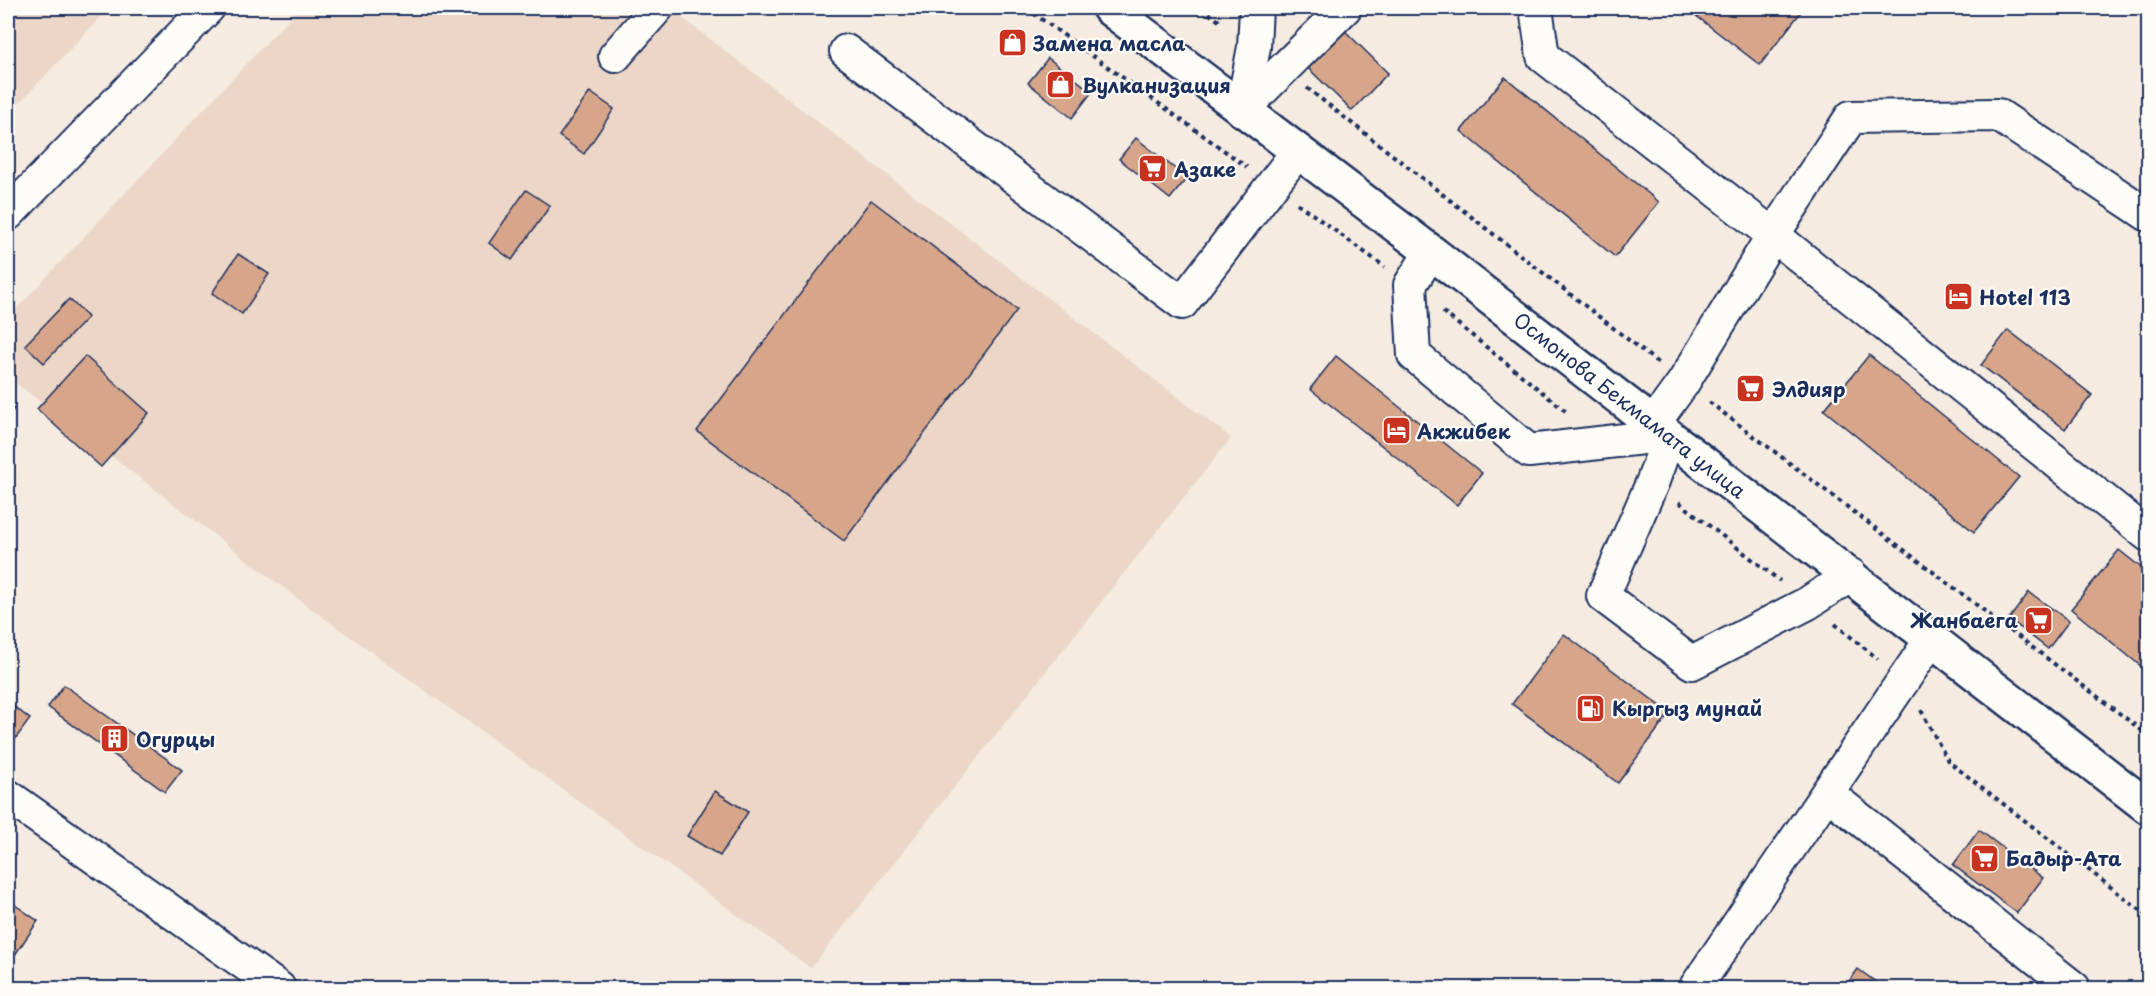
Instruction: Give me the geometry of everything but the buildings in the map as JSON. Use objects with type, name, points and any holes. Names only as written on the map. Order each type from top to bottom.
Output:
[{"type":"highway","name":"Осмонова Бекмамата улица","points":[[1109,8],[1431,252],[2148,807]]},
{"type":"street","points":[[8,214],[208,8]]},
{"type":"street","points":[[615,56],[657,8]]},
{"type":"street","points":[[1242,110],[1254,47],[1256,8]]},
{"type":"street","points":[[1242,110],[1345,8]]},
{"type":"street","points":[[1536,8],[1544,56],[1773,235],[2148,535]]},
{"type":"street","points":[[846,51],[1182,303],[1298,151]]},
{"type":"street","points":[[1851,575],[1808,603],[1692,663],[1604,596],[1653,482],[1661,429],[1683,383],[1773,235],[1851,117],[1998,115],[2148,216]]},
{"type":"street","points":[[1431,252],[1410,285],[1414,355],[1529,451],[1661,429]]},
{"type":"street","points":[[1695,988],[1932,638]]},
{"type":"street","points":[[1828,794],[2074,988]]},
{"type":"street","points":[[8,796],[246,979],[279,988]]},
{"type":"shaded area","points":[[8,8],[109,8],[8,115]]},
{"type":"shaded area","points":[[299,8],[669,8],[1231,438],[811,968],[306,605],[8,377],[8,318]]},
{"type":"place","name":"Замена масла","points":[[1012,43]]},
{"type":"place","name":"Вулканизация","points":[[1061,85]]},
{"type":"place","name":"Азаке","points":[[1153,169]]},
{"type":"place","name":"Hotel 113","points":[[1958,297]]},
{"type":"place","name":"Элдияр","points":[[1751,389]]},
{"type":"place","name":"Акжибек","points":[[1396,431]]},
{"type":"place","name":"Жанбаега","points":[[2039,620]]},
{"type":"place","name":"Кыргыз мунай","points":[[1591,708]]},
{"type":"place","name":"Огурцы","points":[[115,739]]},
{"type":"place","name":"Бадыр-Ата","points":[[1985,858]]}]
